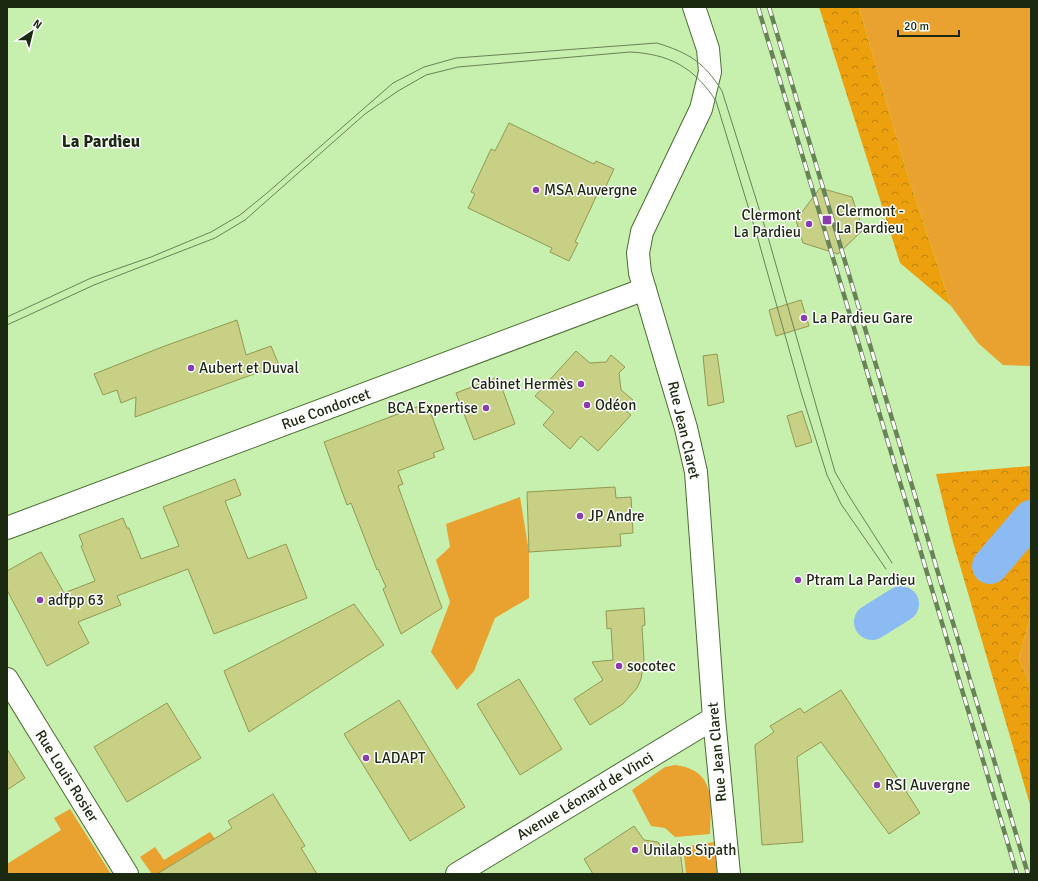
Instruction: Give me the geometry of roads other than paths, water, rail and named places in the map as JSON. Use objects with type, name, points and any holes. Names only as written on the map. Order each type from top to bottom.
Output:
[{"type":"street","name":"Rue Jean Claret","points":[[694,7],[708,48],[710,72],[700,109],[642,232],[638,253],[640,272],[686,428],[696,472],[714,718],[729,874]]},
{"type":"street","name":"Rue Condorcet","points":[[7,528],[645,289]]},
{"type":"street","name":"Rue Louis Rosier","points":[[7,678],[127,874]]},
{"type":"street","name":"Avenue Léonard de Vinci","points":[[457,874],[714,718]]},
{"type":"waterway","points":[[990,566],[1031,518]]},
{"type":"waterway","points":[[872,622],[901,604]]},
{"type":"tram line","points":[[7,317],[91,278],[151,257],[211,232],[240,215],[393,83],[424,67],[456,58],[657,43],[687,55],[695,60],[709,73],[722,91],[768,237],[835,472],[892,563]]},
{"type":"tram line","points":[[7,325],[94,285],[215,238],[245,220],[365,114],[398,91],[426,75],[458,67],[630,52],[644,53],[669,59],[679,64],[699,79],[716,101],[758,239],[801,392],[827,475],[841,504],[886,569]]},
{"type":"railway","points":[[758,7],[1017,874]]},
{"type":"railway","points":[[769,7],[1028,874]]},
{"type":"place","name":"MSA Auvergne","points":[[536,190]]},
{"type":"place","name":"Clermont - La Pardieu","points":[[827,220]]},
{"type":"place","name":"Clermont La Pardieu","points":[[809,224]]},
{"type":"place","name":"La Pardieu Gare","points":[[804,318]]},
{"type":"place","name":"Aubert et Duval","points":[[191,368]]},
{"type":"place","name":"Cabinet Hermès","points":[[581,384]]},
{"type":"place","name":"Odéon","points":[[587,405]]},
{"type":"place","name":"BCA Expertise","points":[[486,408]]},
{"type":"place","name":"JP Andre","points":[[580,516]]},
{"type":"place","name":"Ptram La Pardieu","points":[[798,580]]},
{"type":"place","name":"adfpp 63","points":[[40,600]]},
{"type":"place","name":"socotec","points":[[619,666]]},
{"type":"place","name":"LADAPT","points":[[366,758]]},
{"type":"place","name":"RSI Auvergne","points":[[877,785]]},
{"type":"place","name":"Unilabs Sipath","points":[[635,850]]},
{"type":"district","name":"La Pardieu","points":[[101,141]]}]
